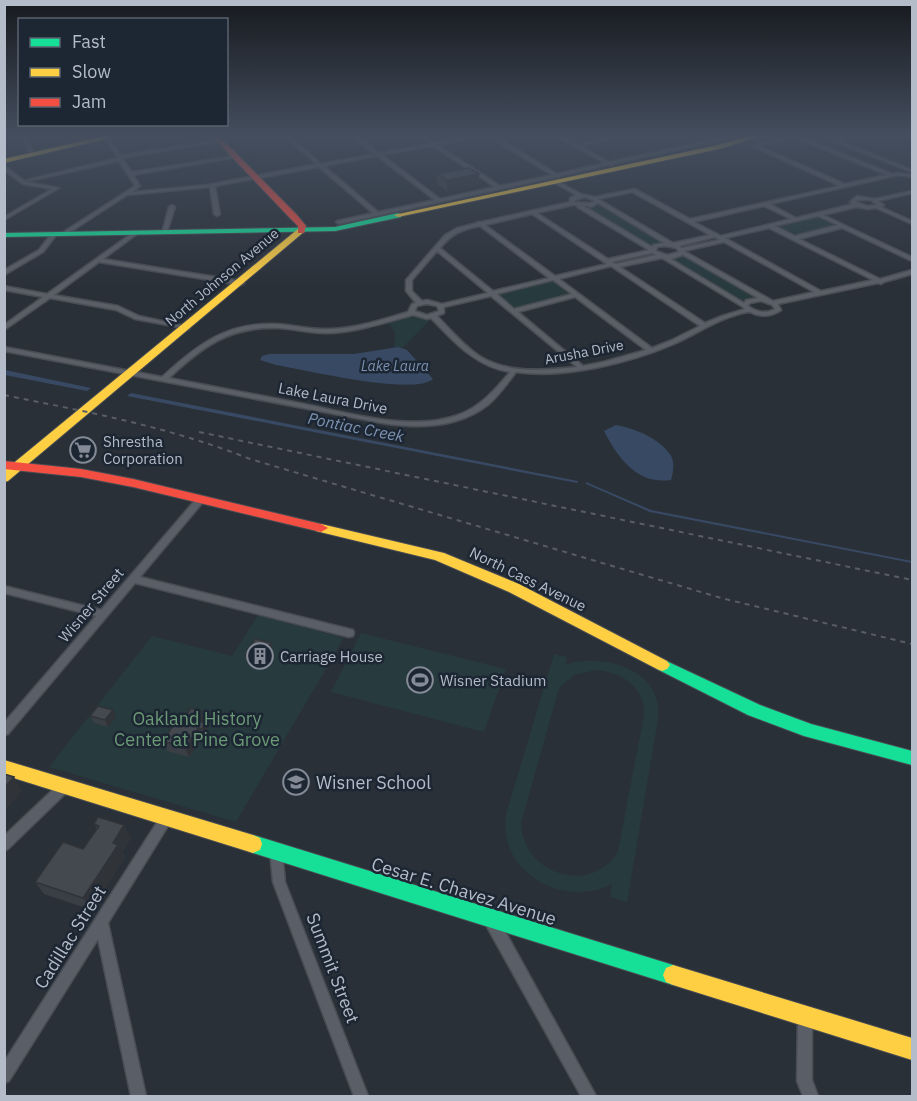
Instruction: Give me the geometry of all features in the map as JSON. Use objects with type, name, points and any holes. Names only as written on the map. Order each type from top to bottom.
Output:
[{"type":"main road","name":"North Johnson Avenue","points":[[4,478],[11,466],[88,410],[302,231],[302,226],[263,185]]},
{"type":"main road","points":[[4,235],[302,231],[351,226],[531,185]]},
{"type":"main road","name":"North Cass Avenue","points":[[11,466],[81,473],[440,556],[505,583],[685,677],[754,710],[810,731],[912,758]]},
{"type":"main road","name":"Cesar E. Chavez Avenue","points":[[4,767],[912,1049]]},
{"type":"street","points":[[4,219],[57,188],[43,185]]},
{"type":"street","points":[[4,273],[40,251],[59,234],[138,185]]},
{"type":"street","points":[[127,194],[208,185]]},
{"type":"street","points":[[212,185],[218,214]]},
{"type":"street","points":[[343,185],[377,214]]},
{"type":"street","points":[[419,185],[440,201]]},
{"type":"street","points":[[496,185],[500,188]]},
{"type":"street","points":[[339,222],[518,185]]},
{"type":"street","points":[[561,185],[576,200],[747,308],[762,314],[774,313],[778,308],[774,303],[597,200]]},
{"type":"street","points":[[690,221],[846,186]]},
{"type":"street","points":[[835,188],[846,193]]},
{"type":"street","points":[[420,303],[409,291],[408,282],[453,232],[576,200],[597,200],[633,190],[819,292]]},
{"type":"street","points":[[855,200],[877,204],[912,192]]},
{"type":"street","points":[[576,200],[591,206],[597,200]]},
{"type":"street","points":[[612,264],[652,250],[658,245],[720,238],[818,214],[855,200],[877,204],[912,223]]},
{"type":"street","points":[[765,204],[796,220]]},
{"type":"street","points":[[164,232],[172,207]]},
{"type":"street","points":[[533,212],[705,326]]},
{"type":"street","points":[[818,214],[912,259]]},
{"type":"street","points":[[479,224],[651,350]]},
{"type":"street","points":[[770,226],[881,282]]},
{"type":"street","points":[[795,238],[843,226]]},
{"type":"street","points":[[4,328],[135,233]]},
{"type":"street","points":[[412,313],[411,308],[420,303],[432,302],[441,306],[612,264],[676,256],[682,251],[720,238]]},
{"type":"street","points":[[437,248],[580,366]]},
{"type":"street","points":[[98,260],[242,283]]},
{"type":"street","points":[[774,303],[819,292],[881,282],[912,272]]},
{"type":"street","points":[[4,288],[118,308],[137,318],[187,328]]},
{"type":"street","points":[[513,311],[576,295]]},
{"type":"street","name":"Arusha Drive","points":[[434,317],[478,358],[496,367],[514,371],[547,372],[651,350],[747,308],[750,300],[766,300]]},
{"type":"street","points":[[164,379],[204,343],[232,331],[265,326],[317,331],[339,330],[412,313],[422,317],[434,317],[442,312],[441,306]]},
{"type":"street","name":"Lake Laura Drive","points":[[4,349],[382,421],[416,424],[443,421],[471,412],[488,400],[514,371]]},
{"type":"street","name":"Wisner Street","points":[[4,731],[200,500]]},
{"type":"street","points":[[133,579],[349,633]]},
{"type":"street","points":[[4,589],[103,614]]},
{"type":"street","points":[[4,845],[65,786]]},
{"type":"street","name":"Cadillac Street","points":[[4,1076],[167,817]]},
{"type":"street","name":"Summit Street","points":[[276,851],[279,882],[361,1096]]},
{"type":"street","points":[[490,918],[589,1096]]},
{"type":"street","points":[[101,922],[139,1096]]},
{"type":"street","points":[[805,1015],[804,1081],[810,1096]]},
{"type":"green space","points":[[600,204],[666,242],[650,247],[584,207]]},
{"type":"green space","points":[[816,217],[835,225],[798,235],[778,227]]},
{"type":"green space","points":[[685,254],[759,297],[748,298],[741,302],[669,258]]},
{"type":"green space","points":[[550,281],[556,283],[568,294],[518,308],[499,295]]},
{"type":"green space","points":[[408,317],[430,320],[402,348],[394,347],[395,332],[388,322]]},
{"type":"green space","name":"Oakland History Center at Pine Grove","points":[[258,615],[344,638],[236,822],[49,767],[152,636],[232,656]]},
{"type":"green space","name":"Wisner Stadium","points":[[361,633],[506,669],[484,732],[331,692]]},
{"type":"green space","points":[[554,654],[567,657],[565,665],[596,661],[612,663],[628,668],[641,677],[651,688],[657,702],[658,719],[627,902],[610,897],[612,884],[593,891],[573,892],[553,888],[536,879],[521,867],[511,851],[506,832],[507,811]],"holes":[[[596,670],[623,678],[636,689],[644,705],[644,715],[618,851],[606,865],[592,873],[576,876],[560,873],[545,866],[533,855],[524,841],[521,823],[559,688],[574,675]]]},
{"type":"water","name":"Lake Laura","points":[[398,347],[407,350],[433,379],[405,385],[383,383],[311,372],[260,360],[262,356],[269,354],[354,354]]},
{"type":"water","points":[[5,370],[91,388],[87,391],[5,375]]},
{"type":"water","points":[[131,393],[578,481],[577,483],[127,396]]},
{"type":"water","points":[[616,425],[647,435],[667,450],[673,462],[671,480],[648,478],[630,468],[622,460],[604,431]]},
{"type":"water","points":[[586,482],[651,510],[912,561],[912,563],[650,512],[586,484]]},
{"type":"building","points":[[255,639],[271,643],[261,659],[245,655]]},
{"type":"building","points":[[98,706],[113,710],[105,720],[90,716]]},
{"type":"building","points":[[191,708],[201,711],[195,720],[205,723],[202,729],[198,728],[185,748],[163,741],[178,718],[183,720]]},
{"type":"building","points":[[4,774],[14,777],[4,788]]},
{"type":"building","points":[[98,817],[124,825],[113,843],[118,845],[83,898],[35,882],[63,842],[83,849],[99,826],[94,824]]},
{"type":"railway","points":[[4,395],[159,429],[250,459],[721,598],[912,644]]},
{"type":"railway","points":[[199,432],[912,580]]},
{"type":"traffic: fast","points":[[4,235],[335,229],[398,215]]},
{"type":"traffic: fast","points":[[662,665],[754,710],[810,731],[912,758]]},
{"type":"traffic: fast","points":[[253,844],[673,975]]},
{"type":"traffic: slow","points":[[398,215],[538,185]]},
{"type":"traffic: slow","points":[[4,478],[301,231]]},
{"type":"traffic: slow","points":[[321,528],[439,556],[514,588],[662,665]]},
{"type":"traffic: slow","points":[[4,767],[253,844]]},
{"type":"traffic: slow","points":[[673,975],[912,1049]]},
{"type":"traffic: jam","points":[[263,185],[302,226],[301,231]]},
{"type":"traffic: jam","points":[[4,465],[81,473],[133,483],[321,528]]},
{"type":"place","name":"Shrestha Corporation","points":[[83,450]]},
{"type":"place","name":"Carriage House","points":[[260,656]]},
{"type":"place","name":"Wisner Stadium","points":[[420,680]]},
{"type":"place","name":"Wisner School","points":[[296,782]]},
{"type":"water label","name":"Pontiac Creek","points":[[356,427]]}]
